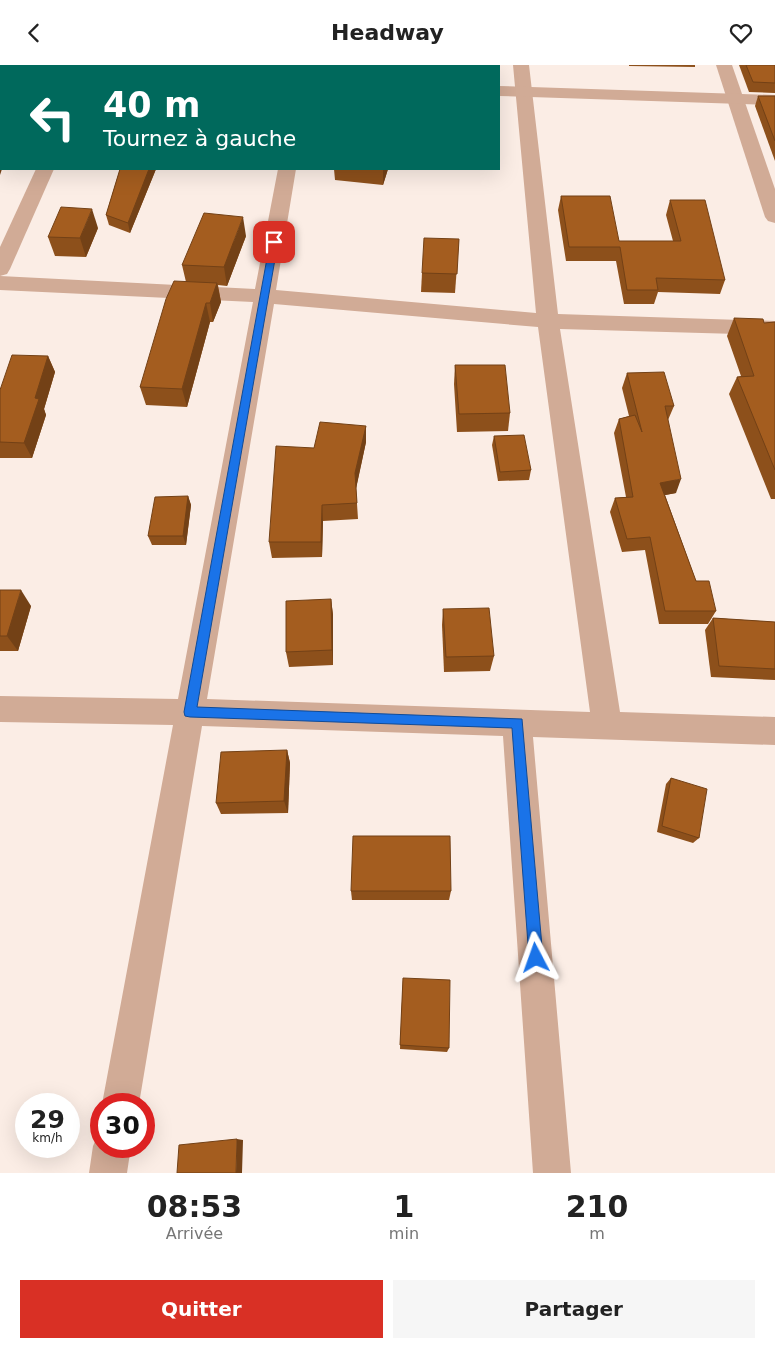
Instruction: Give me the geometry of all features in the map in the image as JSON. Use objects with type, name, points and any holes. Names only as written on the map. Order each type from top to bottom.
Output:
[{"type":"street","points":[[521,65],[548,321],[607,726]]},
{"type":"street","points":[[724,65],[737,99],[775,217]]},
{"type":"street","points":[[500,91],[775,100]]},
{"type":"street","points":[[0,269],[45,170]]},
{"type":"street","points":[[122,1093],[287,170]]},
{"type":"street","points":[[0,283],[265,296],[548,321],[775,328]]},
{"type":"street","points":[[0,709],[190,712],[775,731]]},
{"type":"street","points":[[517,723],[552,1173]]},
{"type":"street","points":[[108,1173],[110,1158]]},
{"type":"building","points":[[746,65],[775,65],[775,83],[753,82]]},
{"type":"building","points":[[758,96],[775,96],[775,141]]},
{"type":"building","points":[[120,170],[149,170],[128,223],[106,215]]},
{"type":"building","points":[[561,196],[610,196],[619,241],[681,241],[670,200],[705,200],[725,280],[656,278],[658,290],[627,290],[620,247],[569,247]]},
{"type":"building","points":[[61,207],[92,209],[80,238],[48,237]]},
{"type":"building","points":[[204,213],[243,217],[224,267],[182,265]]},
{"type":"building","points":[[424,238],[459,239],[457,274],[422,273]]},
{"type":"building","points":[[174,281],[217,283],[210,303],[206,303],[182,389],[140,387],[166,299]]},
{"type":"building","points":[[734,318],[763,319],[764,323],[775,322],[775,470],[737,377],[754,376]]},
{"type":"building","points":[[12,355],[48,356],[35,398],[39,399],[24,443],[0,442],[0,390]]},
{"type":"building","points":[[455,365],[505,365],[510,413],[459,414]]},
{"type":"building","points":[[664,372],[674,406],[665,406],[681,479],[660,483],[696,581],[709,581],[716,611],[665,611],[650,537],[627,539],[615,498],[633,497],[619,419],[635,415],[642,432],[627,373]]},
{"type":"building","points":[[320,422],[366,426],[355,473],[357,503],[322,505],[321,542],[269,542],[276,446],[314,448]]},
{"type":"building","points":[[524,435],[531,470],[500,472],[494,436]]},
{"type":"building","points":[[188,496],[183,536],[148,536],[155,497]]},
{"type":"building","points":[[0,590],[21,590],[7,636],[0,636]]},
{"type":"building","points":[[331,599],[332,650],[286,652],[286,601]]},
{"type":"building","points":[[489,608],[494,656],[446,657],[443,609]]},
{"type":"building","points":[[713,618],[775,622],[775,669],[719,666]]},
{"type":"building","points":[[287,750],[284,801],[216,803],[221,752]]},
{"type":"building","points":[[671,778],[707,789],[699,838],[662,826]]},
{"type":"building","points":[[353,836],[450,836],[451,891],[351,891]]},
{"type":"building","points":[[403,978],[450,980],[449,1048],[400,1045]]},
{"type":"building","points":[[237,1139],[236,1173],[177,1173],[179,1145]]},
{"type":"route","points":[[274,242],[190,712],[517,723],[536,958]]}]
